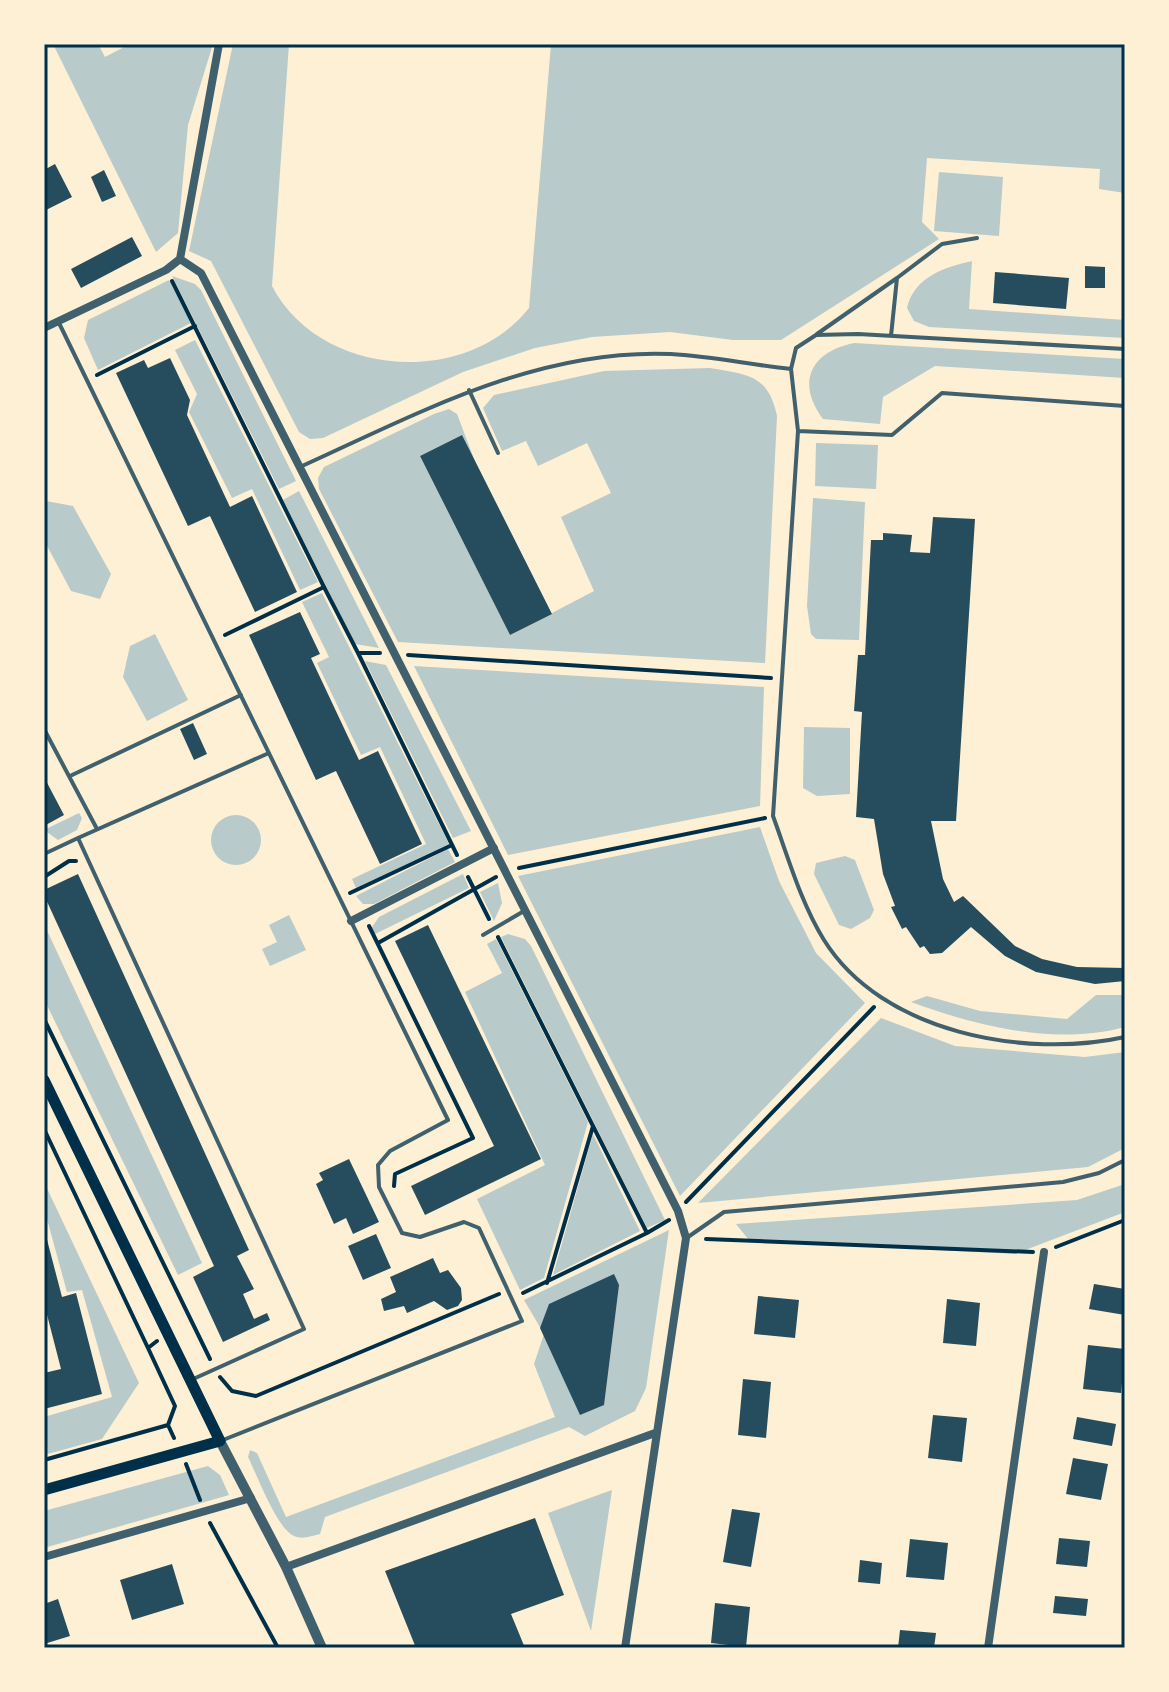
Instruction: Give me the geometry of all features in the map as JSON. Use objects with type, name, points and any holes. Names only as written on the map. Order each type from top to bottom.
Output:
[{"type":"main road","points":[[44,1080],[220,1441],[44,1490]]},
{"type":"street","points":[[44,328],[166,270],[180,259],[219,44]]},
{"type":"street","points":[[180,259],[201,273],[302,466],[678,1211],[686,1238],[625,1648]]},
{"type":"street","points":[[351,921],[494,848]]},
{"type":"street","points":[[988,1648],[1044,1252]]},
{"type":"street","points":[[286,1567],[655,1433]]},
{"type":"street","points":[[220,1441],[286,1567],[322,1648]]},
{"type":"street","points":[[44,1557],[251,1498]]},
{"type":"lane","points":[[977,238],[942,244],[796,348],[791,369],[798,431],[773,816],[793,874],[824,941],[858,979],[883,999],[940,1028],[994,1038],[1056,1044],[1125,1037]]},
{"type":"lane","points":[[891,336],[897,278]]},
{"type":"lane","points":[[58,321],[448,1120],[390,1151],[378,1165],[379,1187],[402,1233],[420,1237],[464,1222],[479,1228],[522,1321],[220,1441]]},
{"type":"lane","points":[[816,335],[1125,349]]},
{"type":"lane","points":[[302,466],[469,390],[602,356],[671,354],[791,369]]},
{"type":"lane","points":[[469,390],[498,453]]},
{"type":"lane","points":[[798,431],[892,435],[942,393],[1125,406]]},
{"type":"lane","points":[[70,776],[241,695]]},
{"type":"lane","points":[[44,729],[97,829]]},
{"type":"lane","points":[[44,854],[269,753]]},
{"type":"lane","points":[[78,838],[304,1329],[191,1380]]},
{"type":"lane","points":[[483,935],[524,911]]},
{"type":"lane","points":[[686,1238],[724,1212],[1063,1182],[1099,1173],[1125,1160]]},
{"type":"path","points":[[166,270],[647,1233]]},
{"type":"path","points":[[87,380],[195,326]]},
{"type":"path","points":[[225,635],[324,587]]},
{"type":"path","points":[[358,653],[781,679]]},
{"type":"path","points":[[365,950],[476,891],[505,871],[773,816]]},
{"type":"path","points":[[350,893],[452,845]]},
{"type":"path","points":[[44,1019],[215,1369],[232,1391],[256,1396],[507,1290],[524,1293],[666,1224],[883,999]]},
{"type":"path","points":[[547,1283],[593,1126]]},
{"type":"path","points":[[44,1129],[175,1406],[168,1425],[204,1511],[278,1648]]},
{"type":"path","points":[[686,1238],[1044,1252],[1125,1220]]},
{"type":"path","points":[[148,1348],[167,1331],[192,1319]]},
{"type":"path","points":[[44,1460],[168,1425]]},
{"type":"shaded area","points":[[53,44],[98,44],[105,57],[130,44],[213,44],[188,125],[178,233],[156,252]]},
{"type":"shaded area","points":[[233,44],[289,44],[272,286],[294,317],[324,340],[358,354],[395,362],[433,360],[469,351],[502,334],[529,308],[551,44],[1125,44],[1125,193],[1099,189],[1100,169],[927,158],[922,222],[939,239],[781,340],[733,340],[670,332],[592,337],[535,348],[463,372],[323,438],[310,439],[299,432],[211,261],[189,251]]},
{"type":"shaded area","points":[[939,172],[1003,177],[999,236],[934,231]]},
{"type":"shaded area","points":[[972,261],[969,309],[1125,320],[1125,338],[929,327],[914,321],[907,308],[916,288],[941,270]]},
{"type":"shaded area","points":[[172,276],[195,284],[201,290],[296,481],[279,489]]},
{"type":"shaded area","points":[[169,280],[191,323],[98,370],[84,338],[88,320]]},
{"type":"shaded area","points":[[195,340],[318,582],[300,590],[252,489],[232,498],[189,412],[197,394],[175,350]]},
{"type":"shaded area","points":[[854,343],[1125,359],[1125,378],[935,366],[883,397],[880,424],[823,419],[810,393],[812,371],[827,354]]},
{"type":"shaded area","points":[[710,368],[746,375],[762,384],[777,416],[765,663],[398,642],[319,489],[318,478],[324,467],[434,414],[449,409],[457,414],[476,464],[462,435],[420,456],[510,635],[594,591],[561,517],[611,493],[587,443],[538,466],[526,441],[502,451],[483,408],[494,395],[604,371]]},
{"type":"shaded area","points":[[816,443],[878,445],[876,489],[815,486]]},
{"type":"shaded area","points":[[299,491],[379,648],[355,644],[283,500]]},
{"type":"shaded area","points":[[813,498],[865,502],[859,640],[816,639],[811,634],[807,606]]},
{"type":"shaded area","points":[[46,501],[73,506],[111,574],[100,599],[71,591],[44,540]]},
{"type":"shaded area","points":[[322,593],[449,844],[356,888],[352,879],[426,844],[380,747],[361,755],[317,663],[329,657],[302,602]]},
{"type":"shaded area","points":[[155,634],[188,700],[147,721],[123,677],[130,646]]},
{"type":"shaded area","points":[[365,661],[386,665],[471,831],[453,838]]},
{"type":"shaded area","points":[[414,666],[764,687],[760,806],[508,855]]},
{"type":"shaded area","points":[[804,727],[850,728],[850,794],[817,796],[803,788]]},
{"type":"shaded area","points":[[79,813],[82,818],[77,830],[58,840],[44,830]]},
{"type":"shaded area","points":[[236,815],[254,822],[261,840],[254,858],[236,865],[218,858],[211,840],[218,822]]},
{"type":"shaded area","points":[[760,827],[779,881],[816,953],[865,1003],[680,1196],[518,876]]},
{"type":"shaded area","points":[[448,849],[455,862],[374,904],[363,904],[356,896]]},
{"type":"shaded area","points":[[845,856],[855,860],[874,910],[870,918],[851,929],[839,925],[814,874],[816,863]]},
{"type":"shaded area","points":[[463,874],[469,888],[373,935],[370,930],[379,917]]},
{"type":"shaded area","points":[[498,883],[502,903],[494,921],[480,892]]},
{"type":"shaded area","points":[[289,915],[306,950],[270,966],[262,949],[277,942],[269,925]]},
{"type":"shaded area","points":[[44,924],[202,1263],[178,1275],[44,999]]},
{"type":"shaded area","points":[[508,934],[525,939],[531,946],[665,1220],[647,1228],[501,937]]},
{"type":"shaded area","points":[[496,939],[588,1122],[544,1278],[520,1290],[477,1199],[545,1165],[465,992],[502,973],[487,944]]},
{"type":"shaded area","points":[[1096,995],[1125,995],[1125,1027],[1071,1034],[1016,1031],[962,1019],[911,1002],[927,996],[980,1011],[1067,1019]]},
{"type":"shaded area","points":[[881,1018],[955,1046],[1085,1057],[1125,1052],[1125,1148],[1088,1167],[698,1203]]},
{"type":"shaded area","points":[[593,1134],[640,1231],[553,1275]]},
{"type":"shaded area","points":[[44,1182],[139,1383],[102,1439],[44,1455],[44,1417],[112,1397],[82,1290],[67,1292],[44,1208]]},
{"type":"shaded area","points":[[1125,1184],[1125,1212],[1015,1254],[749,1240],[736,1224],[1077,1200]]},
{"type":"shaded area","points":[[669,1230],[646,1388],[635,1411],[585,1436],[569,1427],[325,1517],[320,1534],[297,1537],[281,1523],[248,1457],[250,1450],[257,1453],[286,1517],[555,1417],[534,1364],[544,1334],[524,1300]]},
{"type":"shaded area","points":[[208,1466],[220,1475],[229,1495],[44,1548],[44,1511]]},
{"type":"shaded area","points":[[612,1490],[591,1631],[548,1513]]},
{"type":"building","points":[[55,164],[72,197],[44,211],[44,170]]},
{"type":"building","points":[[104,170],[116,196],[102,202],[91,177]]},
{"type":"building","points":[[132,237],[142,256],[81,288],[71,269]]},
{"type":"building","points":[[1085,266],[1105,267],[1105,288],[1085,288]]},
{"type":"building","points":[[995,272],[1069,278],[1066,309],[993,303]]},
{"type":"building","points":[[170,358],[190,400],[187,415],[230,507],[252,496],[297,592],[255,612],[210,516],[188,526],[116,373],[144,360],[148,368]]},
{"type":"building","points":[[462,435],[552,614],[510,635],[420,456]]},
{"type":"building","points":[[933,517],[975,519],[956,821],[931,821],[943,879],[954,902],[963,896],[1015,946],[1042,959],[1077,967],[1125,968],[1125,981],[1095,984],[1036,972],[1005,956],[971,927],[942,953],[930,954],[924,946],[920,948],[906,927],[902,929],[891,907],[895,906],[883,874],[874,819],[856,817],[862,712],[854,711],[858,655],[865,655],[871,540],[883,540],[883,533],[912,535],[910,552],[930,553]]},
{"type":"building","points":[[300,612],[320,654],[311,658],[359,760],[378,751],[422,844],[380,864],[336,771],[316,780],[249,635]]},
{"type":"building","points":[[193,723],[207,754],[194,760],[180,729]]},
{"type":"building","points":[[44,777],[64,815],[44,826]]},
{"type":"building","points":[[78,874],[249,1250],[237,1256],[254,1289],[243,1294],[254,1319],[267,1313],[270,1320],[223,1342],[193,1277],[214,1266],[44,895],[44,890]]},
{"type":"building","points":[[428,925],[541,1159],[425,1215],[411,1186],[494,1146],[395,941]]},
{"type":"building","points":[[349,1159],[379,1222],[353,1234],[346,1218],[334,1224],[316,1184],[323,1180],[319,1173]]},
{"type":"building","points":[[45,1232],[62,1297],[76,1293],[102,1394],[44,1409],[44,1373],[61,1369],[44,1303]]},
{"type":"building","points":[[376,1234],[391,1268],[363,1280],[348,1246]]},
{"type":"building","points":[[433,1258],[440,1273],[448,1270],[461,1288],[462,1300],[458,1306],[447,1310],[434,1301],[407,1313],[404,1306],[384,1311],[381,1299],[396,1292],[390,1277]]},
{"type":"building","points":[[614,1274],[619,1285],[604,1405],[580,1415],[540,1328],[549,1304]]},
{"type":"building","points":[[1094,1284],[1125,1289],[1125,1315],[1089,1309]]},
{"type":"building","points":[[758,1296],[799,1300],[795,1338],[754,1334]]},
{"type":"building","points":[[947,1299],[980,1303],[976,1346],[943,1343]]},
{"type":"building","points":[[1088,1345],[1125,1349],[1121,1393],[1083,1389]]},
{"type":"building","points":[[743,1379],[771,1382],[766,1438],[738,1435]]},
{"type":"building","points":[[933,1415],[967,1418],[962,1462],[928,1458]]},
{"type":"building","points":[[1077,1417],[1116,1424],[1112,1446],[1073,1439]]},
{"type":"building","points":[[1073,1458],[1108,1464],[1101,1500],[1066,1494]]},
{"type":"building","points":[[732,1509],[760,1513],[751,1567],[723,1562]]},
{"type":"building","points":[[535,1518],[564,1595],[511,1614],[525,1648],[416,1648],[385,1571]]},
{"type":"building","points":[[1059,1538],[1090,1541],[1087,1567],[1056,1564]]},
{"type":"building","points":[[910,1539],[948,1543],[944,1580],[906,1577]]},
{"type":"building","points":[[860,1560],[882,1563],[880,1584],[858,1582]]},
{"type":"building","points":[[172,1564],[184,1604],[132,1620],[120,1580]]},
{"type":"building","points":[[1055,1596],[1088,1599],[1086,1616],[1053,1613]]},
{"type":"building","points":[[58,1599],[70,1636],[44,1644],[44,1604]]},
{"type":"building","points":[[715,1603],[750,1607],[746,1647],[711,1643]]},
{"type":"building","points":[[900,1630],[936,1633],[934,1648],[898,1648]]}]
